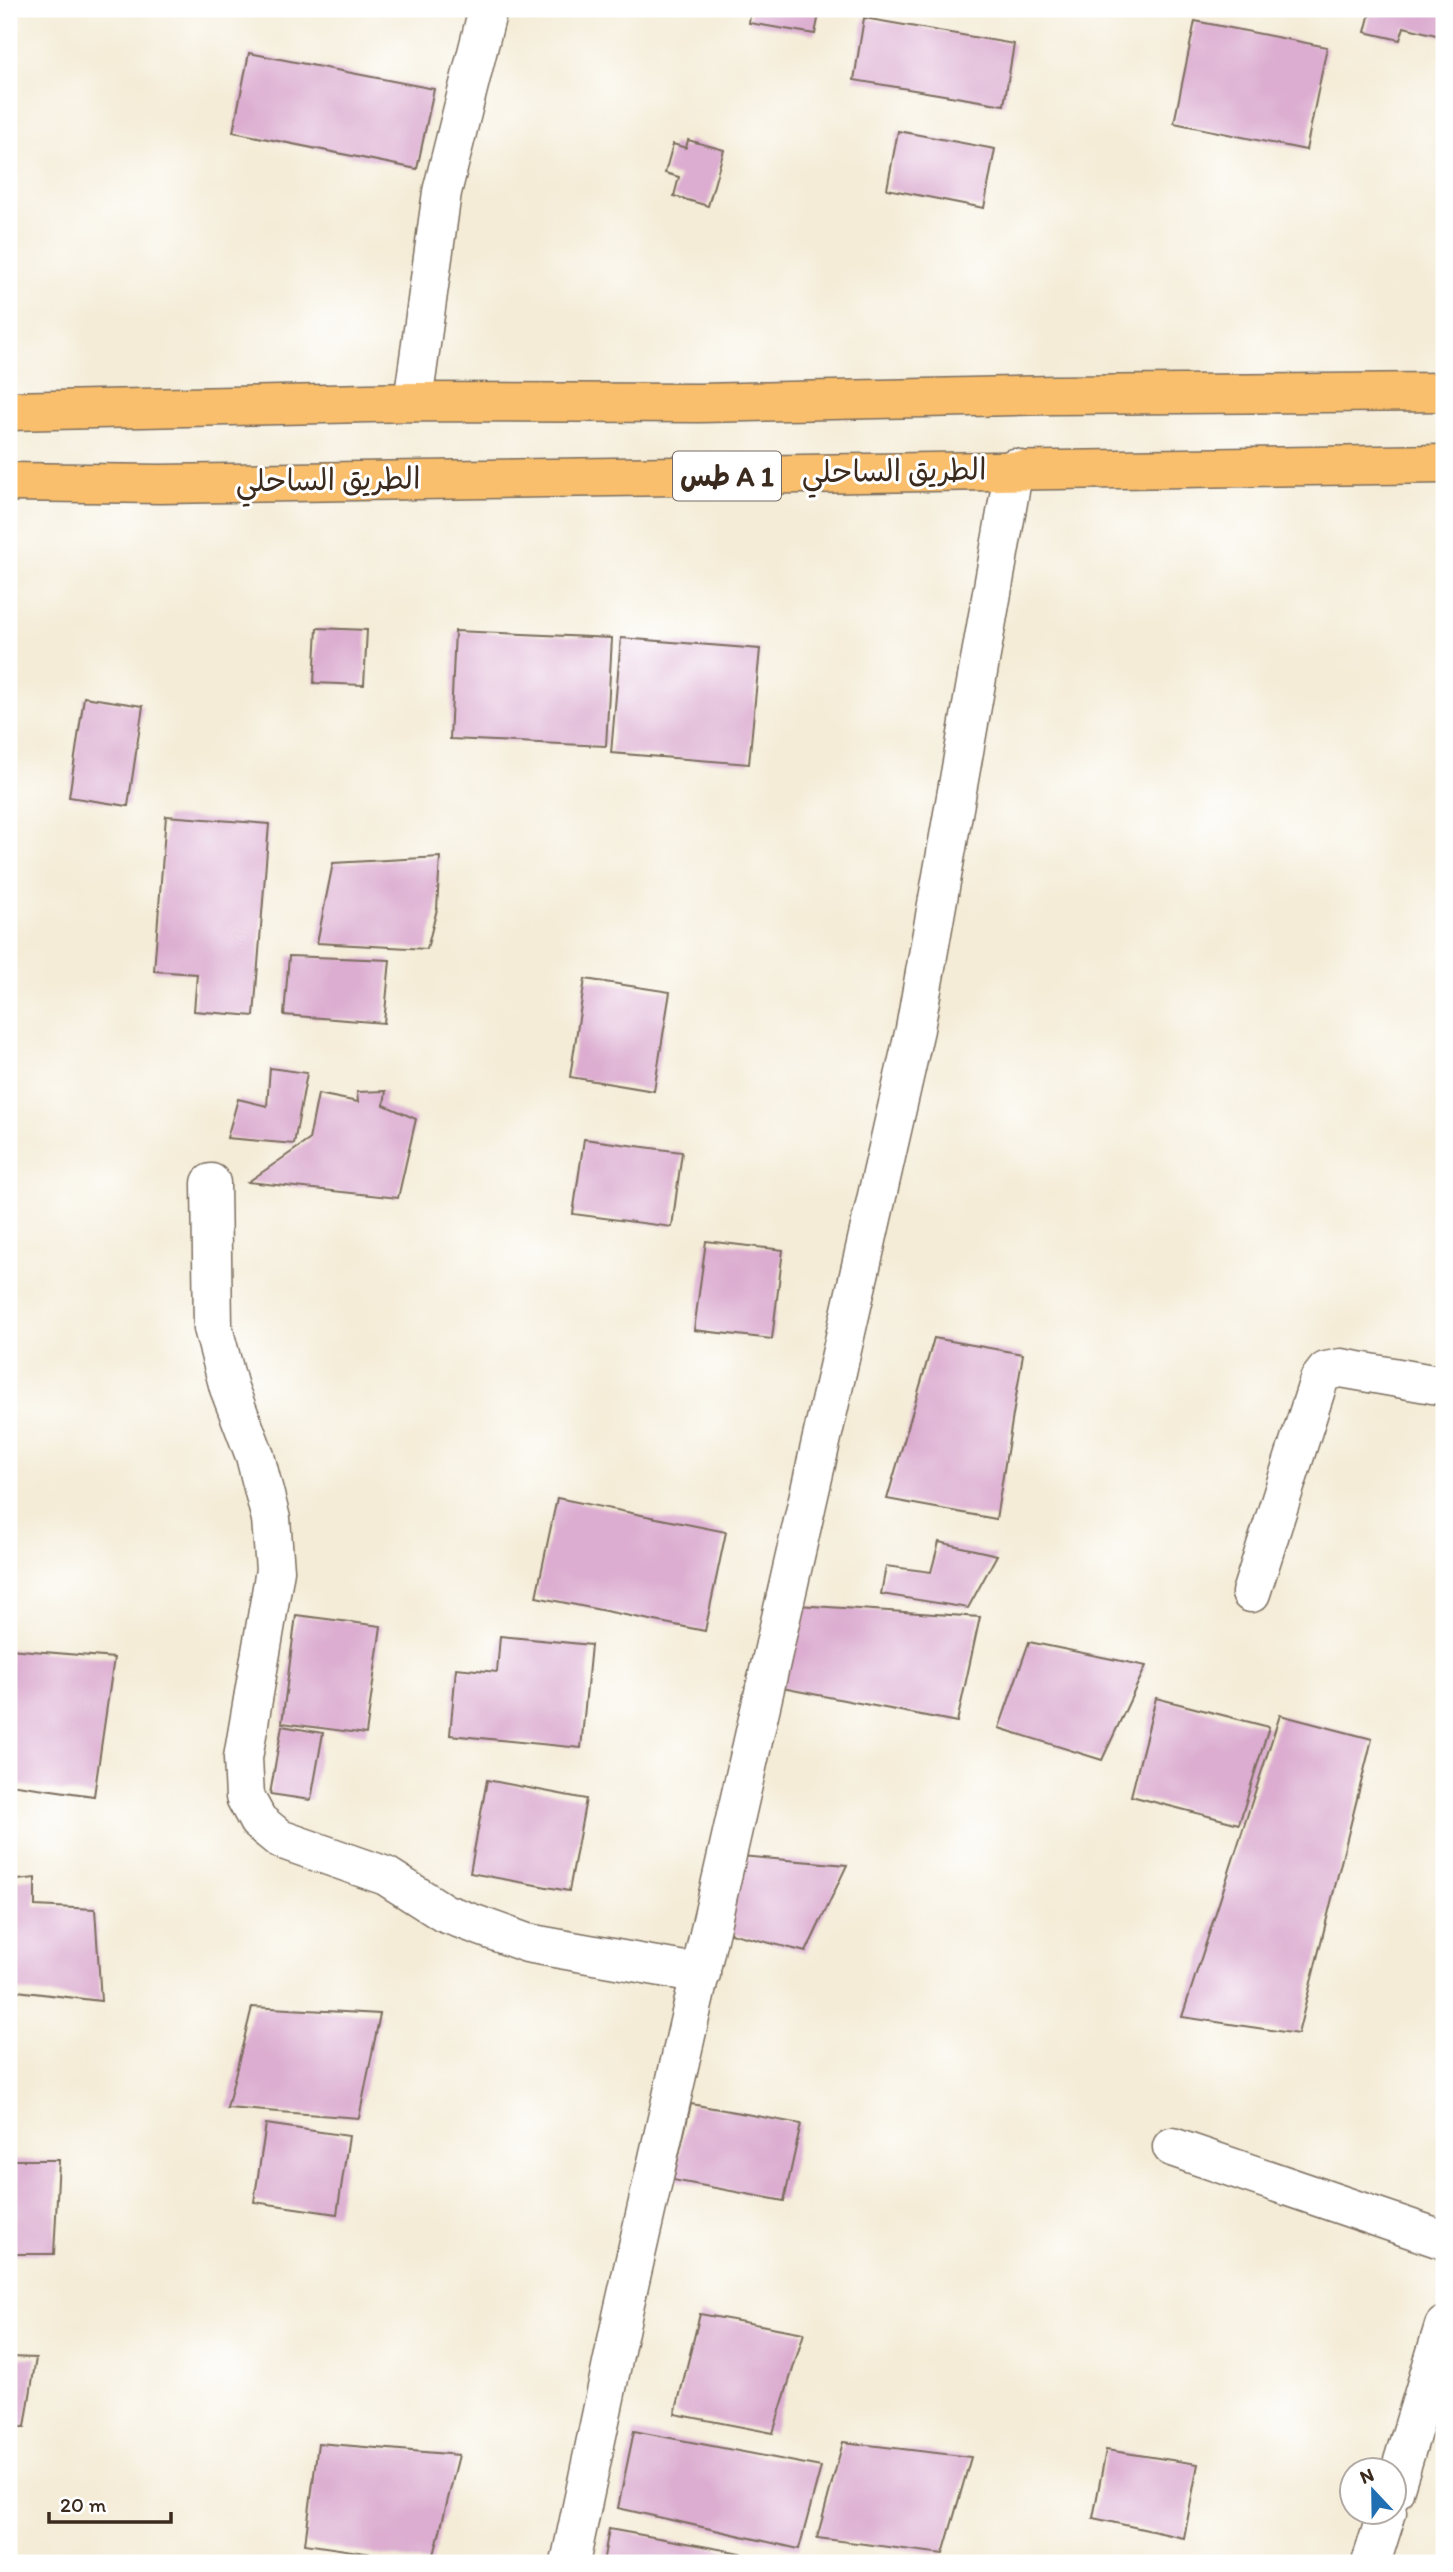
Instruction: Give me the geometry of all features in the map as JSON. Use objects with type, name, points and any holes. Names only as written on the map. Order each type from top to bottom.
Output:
[{"type":"highway","points":[[9,411],[412,402],[700,403],[1055,395],[1444,392]]},
{"type":"highway","name":"الطريق الساحلي","points":[[9,482],[160,484],[410,477],[683,477],[1014,468],[1444,464]]},
{"type":"street","points":[[412,402],[442,192],[488,9]]},
{"type":"street","points":[[570,2563],[915,1029],[1014,468]]},
{"type":"street","points":[[211,1183],[213,1328],[229,1388],[256,1456],[271,1519],[275,1570],[243,1758],[245,1797],[258,1821],[280,1839],[386,1876],[444,1913],[527,1943],[701,1974]]},
{"type":"street","points":[[1251,1593],[1320,1380],[1326,1370],[1341,1368],[1444,1386]]},
{"type":"street","points":[[1172,2147],[1444,2240]]},
{"type":"street","points":[[1405,2456],[1444,2326]]},
{"type":"street","points":[[1371,2563],[1383,2526]]},
{"type":"building","points":[[751,9],[820,9],[815,34],[749,23]]},
{"type":"building","points":[[1371,9],[1444,9],[1444,37],[1404,27],[1400,40],[1365,32]]},
{"type":"building","points":[[864,18],[1014,44],[1004,105],[854,80]]},
{"type":"building","points":[[1195,21],[1327,47],[1306,150],[1174,123]]},
{"type":"building","points":[[249,53],[434,89],[417,169],[233,132]]},
{"type":"building","points":[[898,131],[995,149],[984,208],[887,189]]},
{"type":"building","points":[[688,140],[724,150],[708,206],[674,196],[679,177],[665,173],[673,144],[686,148]]},
{"type":"building","points":[[317,628],[367,630],[364,685],[314,683]]},
{"type":"building","points":[[455,631],[612,638],[606,746],[450,739]]},
{"type":"building","points":[[621,638],[760,649],[749,764],[611,753]]},
{"type":"building","points":[[84,697],[143,706],[128,806],[69,797]]},
{"type":"building","points":[[166,816],[269,824],[254,1016],[194,1011],[197,974],[154,971]]},
{"type":"building","points":[[440,857],[437,909],[427,949],[317,943],[333,863]]},
{"type":"building","points":[[289,956],[390,960],[384,1023],[284,1015]]},
{"type":"building","points":[[585,979],[670,992],[654,1091],[570,1077]]},
{"type":"building","points":[[270,1068],[307,1073],[294,1144],[227,1138],[238,1099],[267,1106]]},
{"type":"building","points":[[386,1091],[384,1105],[416,1119],[398,1198],[248,1182],[309,1140],[318,1094],[358,1102],[357,1092]]},
{"type":"building","points":[[584,1139],[682,1152],[672,1227],[573,1214]]},
{"type":"building","points":[[706,1241],[783,1250],[772,1339],[694,1330]]},
{"type":"building","points":[[934,1338],[1023,1354],[996,1519],[887,1499]]},
{"type":"building","points":[[557,1498],[726,1532],[705,1631],[536,1597]]},
{"type":"building","points":[[939,1542],[997,1555],[968,1608],[881,1594],[886,1566],[931,1572]]},
{"type":"building","points":[[797,1605],[980,1617],[957,1722],[777,1687]]},
{"type":"building","points":[[296,1615],[381,1626],[366,1734],[282,1723]]},
{"type":"building","points":[[500,1636],[591,1645],[581,1748],[450,1735],[456,1668],[497,1672]]},
{"type":"building","points":[[1029,1642],[1146,1666],[1102,1760],[999,1728]]},
{"type":"building","points":[[9,1649],[114,1658],[94,1796],[9,1784]]},
{"type":"building","points":[[1156,1698],[1269,1727],[1239,1824],[1131,1796]]},
{"type":"building","points":[[1280,1715],[1372,1739],[1298,2034],[1182,2017]]},
{"type":"building","points":[[282,1726],[323,1733],[311,1800],[270,1794]]},
{"type":"building","points":[[487,1780],[586,1799],[569,1891],[470,1873]]},
{"type":"building","points":[[740,1856],[847,1865],[806,1952],[722,1931]]},
{"type":"building","points":[[35,1878],[35,1906],[95,1909],[101,2001],[9,1990],[9,1881]]},
{"type":"building","points":[[252,2007],[380,2014],[359,2118],[227,2108]]},
{"type":"building","points":[[691,2104],[801,2124],[784,2201],[673,2180]]},
{"type":"building","points":[[266,2124],[349,2136],[337,2214],[254,2202]]},
{"type":"building","points":[[9,2160],[59,2160],[54,2254],[9,2254]]},
{"type":"building","points":[[700,2314],[804,2333],[773,2433],[675,2414]]},
{"type":"building","points":[[9,2357],[36,2358],[25,2427],[9,2427]]},
{"type":"building","points":[[634,2431],[821,2467],[799,2549],[618,2508]]},
{"type":"building","points":[[843,2442],[971,2457],[943,2554],[817,2538]]},
{"type":"building","points":[[318,2443],[459,2455],[432,2563],[305,2544]]},
{"type":"building","points":[[1106,2450],[1198,2464],[1184,2538],[1093,2518]]},
{"type":"building","points":[[609,2529],[741,2553],[739,2563],[603,2563]]}]
